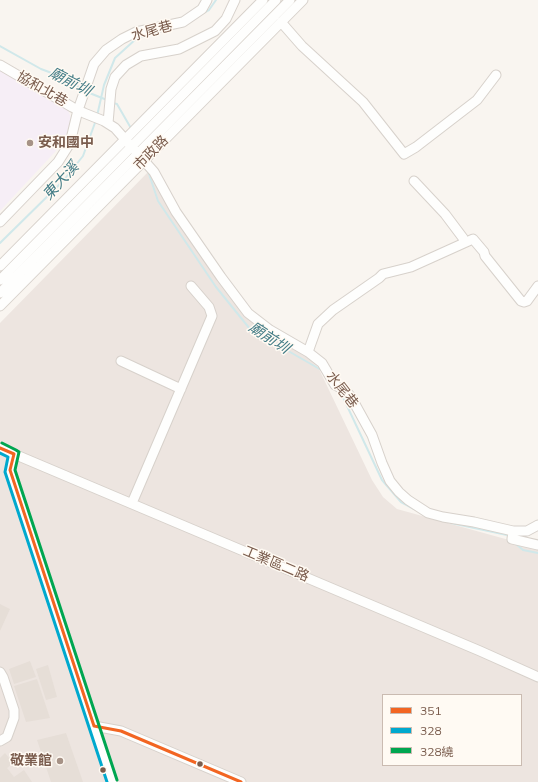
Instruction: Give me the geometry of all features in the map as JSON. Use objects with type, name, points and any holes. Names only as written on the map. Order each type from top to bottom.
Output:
[{"type":"street","name":"水尾巷","points":[[0,222],[58,162],[70,143],[81,112],[94,64],[106,50],[122,39],[136,32],[183,22],[202,9],[207,0]]},
{"type":"street","name":"水尾巷","points":[[235,0],[226,19],[215,31],[179,49],[141,56],[126,65],[115,78],[110,89],[106,122],[114,128],[147,164],[176,212],[221,278],[248,313],[270,330],[308,352],[322,363],[335,385],[346,390],[372,435],[390,481],[399,492],[408,500],[428,513],[513,531]]},
{"type":"street","name":"市政路","points":[[0,293],[23,282],[131,147],[263,0]]},
{"type":"street","name":"市政路","points":[[131,147],[276,0]]},
{"type":"street","name":"市政路","points":[[0,280],[3,264],[290,0]]},
{"type":"street","name":"市政路","points":[[0,306],[23,282],[147,164],[303,0]]},
{"type":"street","points":[[281,22],[302,46],[363,102],[404,154],[416,147],[477,100],[496,75]]},
{"type":"street","name":"協和北巷","points":[[0,65],[81,112],[106,122]]},
{"type":"street","points":[[414,180],[445,214],[465,242]]},
{"type":"street","points":[[308,352],[318,324],[333,310],[383,274],[411,267],[473,239],[521,301],[527,301],[538,286]]},
{"type":"street","points":[[3,264],[23,282]]},
{"type":"street","points":[[132,504],[212,316],[209,307],[192,286]]},
{"type":"street","points":[[121,361],[181,389]]},
{"type":"street","name":"工業區二路","points":[[0,448],[473,648],[538,677]]},
{"type":"street","points":[[14,454],[10,470],[112,782]]},
{"type":"street","points":[[538,525],[527,531],[513,531],[512,538],[538,545]]},
{"type":"street","points":[[0,672],[14,710],[14,718],[7,737],[0,741]]},
{"type":"street","points":[[94,726],[121,731],[240,782]]},
{"type":"shaded area","name":"安和國中","points":[[0,67],[68,110],[71,118],[67,133],[55,152],[0,211]]},
{"type":"shaded area","points":[[149,171],[184,231],[272,336],[309,359],[318,367],[372,480],[383,497],[397,509],[538,548],[538,782],[0,782],[0,323]]},
{"type":"building","points":[[0,604],[10,609],[0,631]]},
{"type":"building","points":[[30,661],[36,677],[14,684],[9,669]]},
{"type":"building","points":[[48,665],[57,697],[46,700],[36,669]]},
{"type":"building","points":[[37,679],[50,718],[26,722],[14,686]]},
{"type":"building","name":"敬業館","points":[[66,733],[83,782],[51,782],[37,740]]},
{"type":"building","points":[[5,753],[13,763],[7,768],[14,777],[24,770],[32,782],[0,782],[0,758]]},
{"type":"waterway","name":"東大溪","points":[[203,13],[209,10],[216,0]]},
{"type":"waterway","name":"東大溪","points":[[97,116],[104,85],[115,58],[137,38],[165,30]]},
{"type":"waterway","name":"廟前圳","points":[[0,46],[41,69],[65,78],[82,89]]},
{"type":"waterway","name":"廟前圳","points":[[87,92],[107,100]]},
{"type":"waterway","name":"廟前圳","points":[[113,103],[117,104],[132,130]]},
{"type":"waterway","name":"東大溪","points":[[0,243],[63,181],[83,156],[96,120]]},
{"type":"waterway","name":"廟前圳","points":[[148,171],[158,201],[216,287],[250,329],[323,371]]},
{"type":"waterway","name":"廟前圳","points":[[340,391],[382,480],[401,502],[414,509]]},
{"type":"waterway","name":"廟前圳","points":[[451,523],[507,535],[509,537]]},
{"type":"waterway","name":"廟前圳","points":[[516,544],[523,550],[538,553]]},
{"type":"transit line","name":"328繞","points":[[2,443],[19,452],[15,470],[117,780]]},
{"type":"transit line","name":"351","points":[[0,448],[14,454],[10,470],[94,726]]},
{"type":"transit line","name":"328","points":[[0,453],[8,457],[5,472],[107,782]]},
{"type":"transit line","name":"351","points":[[94,726],[121,731],[241,782]]},
{"type":"place","name":"安和國中","points":[[30,143]]},
{"type":"place","name":"敬業館","points":[[60,761]]}]
